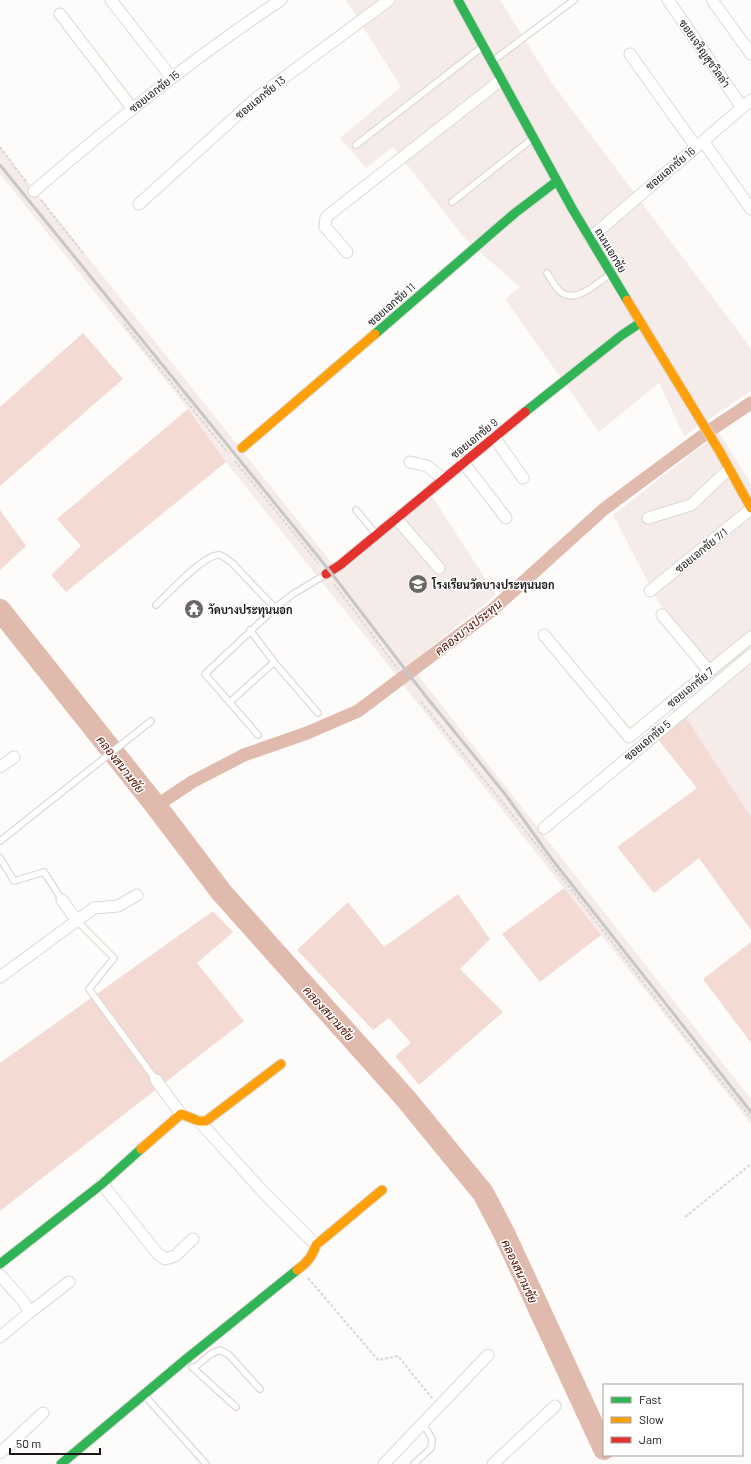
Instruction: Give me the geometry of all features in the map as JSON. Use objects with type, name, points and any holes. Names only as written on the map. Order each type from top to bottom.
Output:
[{"type":"street","points":[[111,0],[171,77]]},
{"type":"street","name":"ซอยเอกชัย 15","points":[[34,191],[171,77],[196,58],[281,0]]},
{"type":"street","name":"ซอยเอกชัย 13","points":[[138,204],[255,99],[389,0]]},
{"type":"street","name":"ถนนเอกชัย","points":[[458,0],[557,181],[640,323],[720,452],[728,470],[751,509]]},
{"type":"street","name":"ซอยเจริญสุขวิลล่า","points":[[668,0],[746,103]]},
{"type":"street","points":[[712,0],[751,54]]},
{"type":"street","points":[[60,14],[132,108]]},
{"type":"street","points":[[630,54],[699,144],[751,208]]},
{"type":"street","points":[[347,252],[325,227],[326,217],[501,80]]},
{"type":"street","name":"ซอยเอกชัย 16","points":[[590,238],[746,103]]},
{"type":"street","name":"ซอยเอกชัย 11","points":[[242,448],[504,223],[557,181]]},
{"type":"street","name":"ซอยเอกชัย 9","points":[[326,574],[494,437],[622,335],[640,323]]},
{"type":"street","points":[[494,437],[523,478]]},
{"type":"street","points":[[410,462],[427,466],[443,479]]},
{"type":"street","points":[[463,462],[506,518]]},
{"type":"street","points":[[648,518],[691,505],[728,470]]},
{"type":"street","name":"ซอยเอกชัย 7/1","points":[[650,591],[751,509]]},
{"type":"street","points":[[396,518],[439,568]]},
{"type":"street","points":[[662,615],[709,671]]},
{"type":"street","name":"ซอยเอกชัย 7","points":[[544,635],[629,737],[751,637]]},
{"type":"street","name":"ซอยเอกชัย 5","points":[[544,828],[751,655]]},
{"type":"street","points":[[0,767],[14,757]]},
{"type":"street","points":[[0,977],[94,908],[109,908],[118,906],[137,895]]},
{"type":"street","points":[[62,900],[77,921]]},
{"type":"street","points":[[198,1121],[206,1120],[281,1064]]},
{"type":"street","points":[[156,1080],[182,1114],[198,1121],[264,1193],[316,1245]]},
{"type":"street","points":[[0,1264],[102,1184],[182,1114]]},
{"type":"street","points":[[102,1184],[157,1253],[166,1259],[175,1256],[193,1239]]},
{"type":"street","points":[[61,1464],[185,1360],[269,1292],[300,1269],[313,1256],[316,1245],[382,1190]]},
{"type":"street","points":[[0,1275],[23,1301],[30,1312]]},
{"type":"street","points":[[0,1337],[69,1282]]},
{"type":"street","points":[[384,1464],[488,1355]]},
{"type":"street","points":[[493,1464],[555,1406]]},
{"type":"street","points":[[0,1452],[43,1413]]},
{"type":"lane","points":[[492,62],[574,0]]},
{"type":"lane","points":[[356,145],[483,46]]},
{"type":"lane","points":[[452,202],[533,138]]},
{"type":"lane","points":[[547,273],[562,293],[571,296],[584,292],[611,274]]},
{"type":"lane","points":[[356,510],[376,534]]},
{"type":"lane","points":[[156,605],[211,556],[218,555],[224,557],[232,563],[275,608]]},
{"type":"lane","points":[[258,735],[205,674],[275,608],[293,594],[326,574]]},
{"type":"lane","points":[[250,630],[274,662],[318,713]]},
{"type":"lane","points":[[230,702],[274,662]]},
{"type":"lane","points":[[0,841],[151,721]]},
{"type":"lane","points":[[0,858],[14,881],[44,872],[62,900]]},
{"type":"lane","points":[[77,921],[114,958],[89,989],[156,1080]]},
{"type":"lane","points":[[194,1368],[211,1354],[220,1350],[229,1355],[260,1388]]},
{"type":"lane","points":[[185,1360],[236,1407]]},
{"type":"lane","points":[[144,1394],[206,1464]]},
{"type":"lane","points":[[414,1464],[431,1448],[432,1439],[423,1423]]},
{"type":"path","points":[[124,324],[284,520],[398,669]]},
{"type":"path","points":[[421,702],[532,839],[674,1023],[751,1118]]},
{"type":"path","points":[[685,1216],[751,1164]]},
{"type":"path","points":[[300,1269],[378,1360],[398,1356],[439,1406]]},
{"type":"shaded area","points":[[346,0],[500,0],[552,83],[751,348],[751,391],[684,436],[659,383],[599,432],[505,299],[520,287],[466,240],[393,147],[366,168],[340,138],[401,87]]},
{"type":"shaded area","points":[[0,147],[339,572],[432,496],[496,595],[396,675],[226,462],[188,409],[0,174]]},
{"type":"shaded area","points":[[83,333],[123,379],[0,486],[0,407]]},
{"type":"shaded area","points":[[188,409],[226,462],[66,592],[51,575],[81,546],[57,519]]},
{"type":"shaded area","points":[[719,432],[751,484],[751,817],[685,716],[718,688],[659,603],[613,515]]},
{"type":"shaded area","points":[[0,510],[26,546],[0,570]]},
{"type":"shaded area","points":[[417,674],[751,1099],[751,1124],[403,685]]},
{"type":"shaded area","points":[[685,716],[751,817],[751,930],[699,858],[654,893],[617,847],[697,788],[656,737]]},
{"type":"shaded area","points":[[564,888],[601,935],[540,982],[502,934]]},
{"type":"shaded area","points":[[458,894],[490,939],[460,969],[503,1012],[419,1085],[395,1056],[411,1043],[389,1018],[373,1030],[297,950],[348,902],[384,947]]},
{"type":"shaded area","points":[[213,911],[233,932],[197,963],[244,1021],[0,1211],[0,1063]]},
{"type":"shaded area","points":[[751,942],[751,1043],[703,979]]},
{"type":"waterway","name":"คลองบางประทุน","points":[[156,806],[192,782],[244,755],[307,733],[358,711],[491,611],[604,509],[709,431],[751,403]]},
{"type":"waterway","name":"คลองสนามชัย","points":[[0,610],[156,806],[222,893],[406,1099],[483,1193],[504,1233],[603,1447]]},
{"type":"railway","points":[[0,165],[329,570],[424,694],[505,794],[551,858],[751,1112]]},
{"type":"traffic: fast","points":[[458,0],[573,210],[627,300]]},
{"type":"traffic: fast","points":[[375,334],[515,213],[557,181]]},
{"type":"traffic: fast","points":[[525,412],[622,335],[640,323]]},
{"type":"traffic: fast","points":[[0,1264],[102,1184],[141,1149]]},
{"type":"traffic: fast","points":[[61,1464],[185,1360],[297,1270]]},
{"type":"traffic: slow","points":[[627,300],[720,452],[751,508]]},
{"type":"traffic: slow","points":[[242,448],[375,334]]},
{"type":"traffic: slow","points":[[141,1149],[181,1114],[199,1121],[206,1121],[281,1064]]},
{"type":"traffic: slow","points":[[297,1270],[309,1259],[316,1245],[382,1190]]},
{"type":"traffic: jam","points":[[326,574],[340,565],[525,412]]},
{"type":"place","name":"โรงเรียนวัดบางประทุนนอก","points":[[418,584]]},
{"type":"place","name":"วัดบางประทุนนอก","points":[[194,609]]}]
